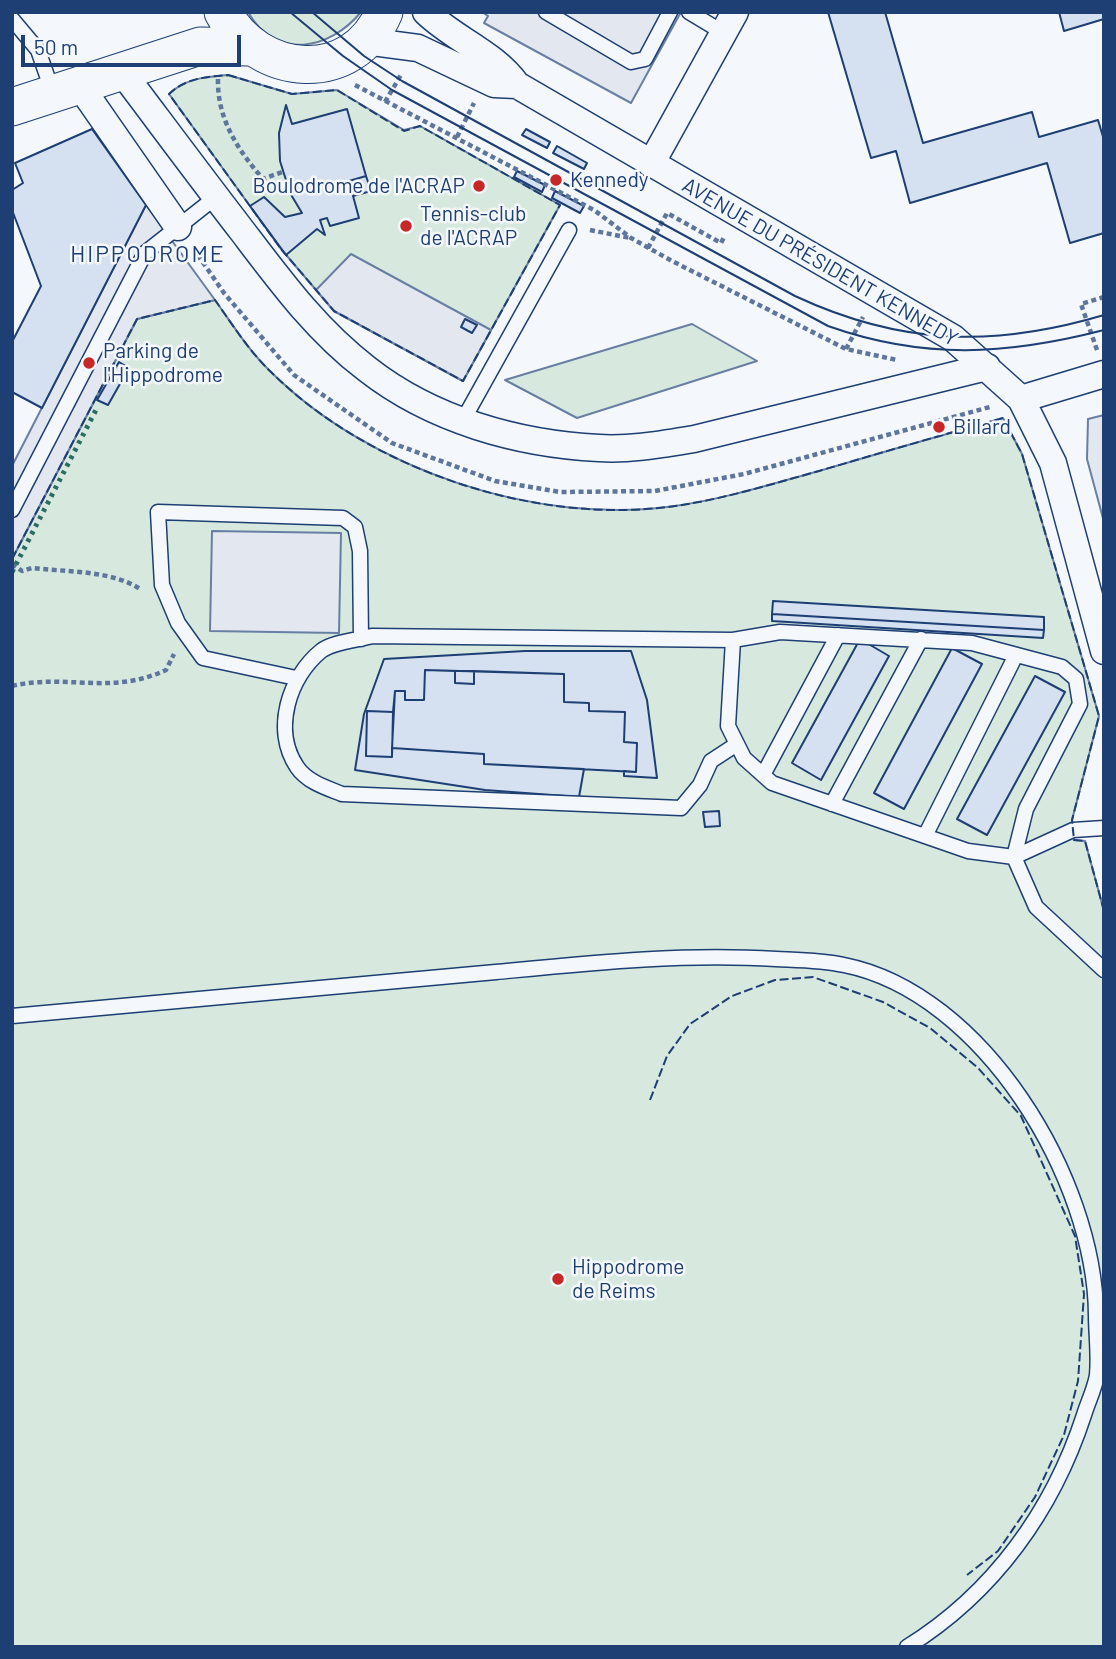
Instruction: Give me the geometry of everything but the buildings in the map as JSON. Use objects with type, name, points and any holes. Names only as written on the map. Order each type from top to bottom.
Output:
[{"type":"street","points":[[200,46],[221,12],[249,47],[272,60],[299,65],[326,63],[343,57],[375,27]]},
{"type":"street","points":[[426,12],[468,44],[502,64],[516,85]]},
{"type":"street","points":[[651,164],[729,22]]},
{"type":"street","name":"AVENUE DU PRÉSIDENT KENNEDY","points":[[375,27],[486,81],[516,85],[953,338],[987,367],[1021,399],[1054,463],[1094,581],[1104,651]]},
{"type":"street","points":[[12,107],[200,46],[249,47]]},
{"type":"street","points":[[122,72],[216,198],[314,322],[368,370],[420,402],[462,422],[554,443],[601,449],[650,446],[694,439],[987,367]]},
{"type":"street","points":[[67,89],[178,227]]},
{"type":"street","points":[[1021,399],[1102,366]]},
{"type":"lane","points":[[546,12],[631,62],[645,58],[670,12]]},
{"type":"lane","points":[[689,12],[729,22]]},
{"type":"lane","points":[[12,19],[67,89]]},
{"type":"lane","points":[[12,510],[145,253],[216,198]]},
{"type":"lane","points":[[462,422],[569,230]]},
{"type":"lane","points":[[296,678],[203,658],[178,623],[162,585],[158,512],[343,518],[355,527],[360,551],[361,639]]},
{"type":"lane","points":[[737,744],[711,761],[700,785],[681,808],[342,794],[313,781],[297,767],[286,742],[286,711],[296,678],[323,649],[372,636],[733,640],[780,632],[972,643],[1062,667],[1076,679],[1080,704],[1026,809],[1013,857],[1035,907],[1104,970]]},
{"type":"lane","points":[[763,775],[838,635]]},
{"type":"lane","points":[[832,804],[921,639]]},
{"type":"lane","points":[[733,640],[728,726],[744,758],[772,783],[968,851],[1013,857],[1073,830],[1104,828]]},
{"type":"lane","points":[[925,836],[1016,655]]},
{"type":"lane","points":[[12,1016],[593,963],[720,956],[846,965],[892,983],[930,1003],[971,1039],[1007,1079],[1035,1117],[1058,1157],[1081,1215],[1096,1287],[1097,1376],[1070,1457],[1037,1521],[988,1581],[933,1631],[907,1647]]},
{"type":"path","points":[[200,46],[218,68],[218,91],[224,125],[263,179],[282,172]]},
{"type":"path","points":[[326,63],[350,83],[426,125],[457,137],[594,210],[648,248],[846,349],[900,360]]},
{"type":"path","points":[[457,137],[486,81]]},
{"type":"path","points":[[648,248],[667,214],[721,243],[727,232],[708,222],[718,203]]},
{"type":"path","points":[[569,230],[588,229],[631,238]]},
{"type":"path","points":[[1102,366],[1081,304],[1104,297]]},
{"type":"path","points":[[12,564],[22,571],[32,568],[129,582],[148,598]]},
{"type":"path","points":[[12,686],[49,682],[127,684],[166,670],[174,655],[173,646]]},
{"type":"shaded area","points":[[248,12],[361,12],[334,35],[303,45],[288,44],[273,38],[260,28]]},
{"type":"shaded area","points":[[482,12],[681,12],[631,103],[484,23],[488,16]]},
{"type":"shaded area","name":"Tennis-club de l'ACRAP","points":[[228,75],[292,94],[337,90],[404,130],[420,126],[560,205],[463,381],[334,311],[281,249],[169,94],[189,81]]},
{"type":"shaded area","name":"Parking de l'Hippodrome","points":[[146,205],[215,300],[137,319],[12,559],[12,466]]},
{"type":"shaded area","points":[[351,254],[491,330],[463,381],[334,311],[316,290]]},
{"type":"shaded area","name":"Hippodrome de Reims","points":[[215,300],[270,371],[310,406],[356,437],[405,462],[458,483],[512,498],[567,507],[622,510],[675,506],[712,499],[1003,418],[1022,454],[1099,716],[1072,820],[1074,840],[1085,841],[1104,911],[1104,1647],[12,1647],[12,559],[137,319]]},
{"type":"shaded area","points":[[692,324],[757,361],[577,418],[505,380]]},
{"type":"shaded area","points":[[1104,415],[1104,522],[1087,459],[1088,419]]},
{"type":"shaded area","points":[[212,531],[341,533],[339,633],[210,631]]},
{"type":"tram line","points":[[290,12],[343,56],[392,90],[828,326],[898,344],[966,350],[1033,345],[1104,330]]},
{"type":"tram line","points":[[312,12],[364,56],[402,81],[795,296],[834,312],[872,324],[947,336],[1024,333],[1104,315]]},
{"type":"hedge","points":[[12,572],[98,406]]},
{"type":"fence","points":[[228,75],[292,94],[337,90],[404,131],[420,126],[560,205],[463,381],[334,311],[281,249],[169,94],[189,81],[228,75]]},
{"type":"fence","points":[[12,559],[137,319],[215,300],[270,371],[310,406],[356,437],[405,462],[458,483],[512,498],[567,507],[622,510],[675,506],[712,499],[1003,418],[1022,454],[1099,716],[1072,820],[1074,840],[1085,841],[1104,911]]},
{"type":"fence","points":[[650,1100],[667,1056],[690,1024],[732,996],[775,980],[813,977],[883,1002],[930,1028],[978,1068],[1021,1116],[1075,1236],[1084,1294],[1078,1381],[1064,1435],[1035,1497],[998,1551],[967,1575]]},
{"type":"place","name":"Kennedy","points":[[556,180]]},
{"type":"place","name":"Boulodrome de l'ACRAP","points":[[479,186]]},
{"type":"place","name":"Tennis-club de l'ACRAP","points":[[406,226]]},
{"type":"place","name":"Parking de l'Hippodrome","points":[[89,363]]},
{"type":"place","name":"Billard","points":[[939,427]]},
{"type":"place","name":"Hippodrome de Reims","points":[[558,1279]]},
{"type":"district","name":"HIPPODROME","points":[[148,254]]}]
